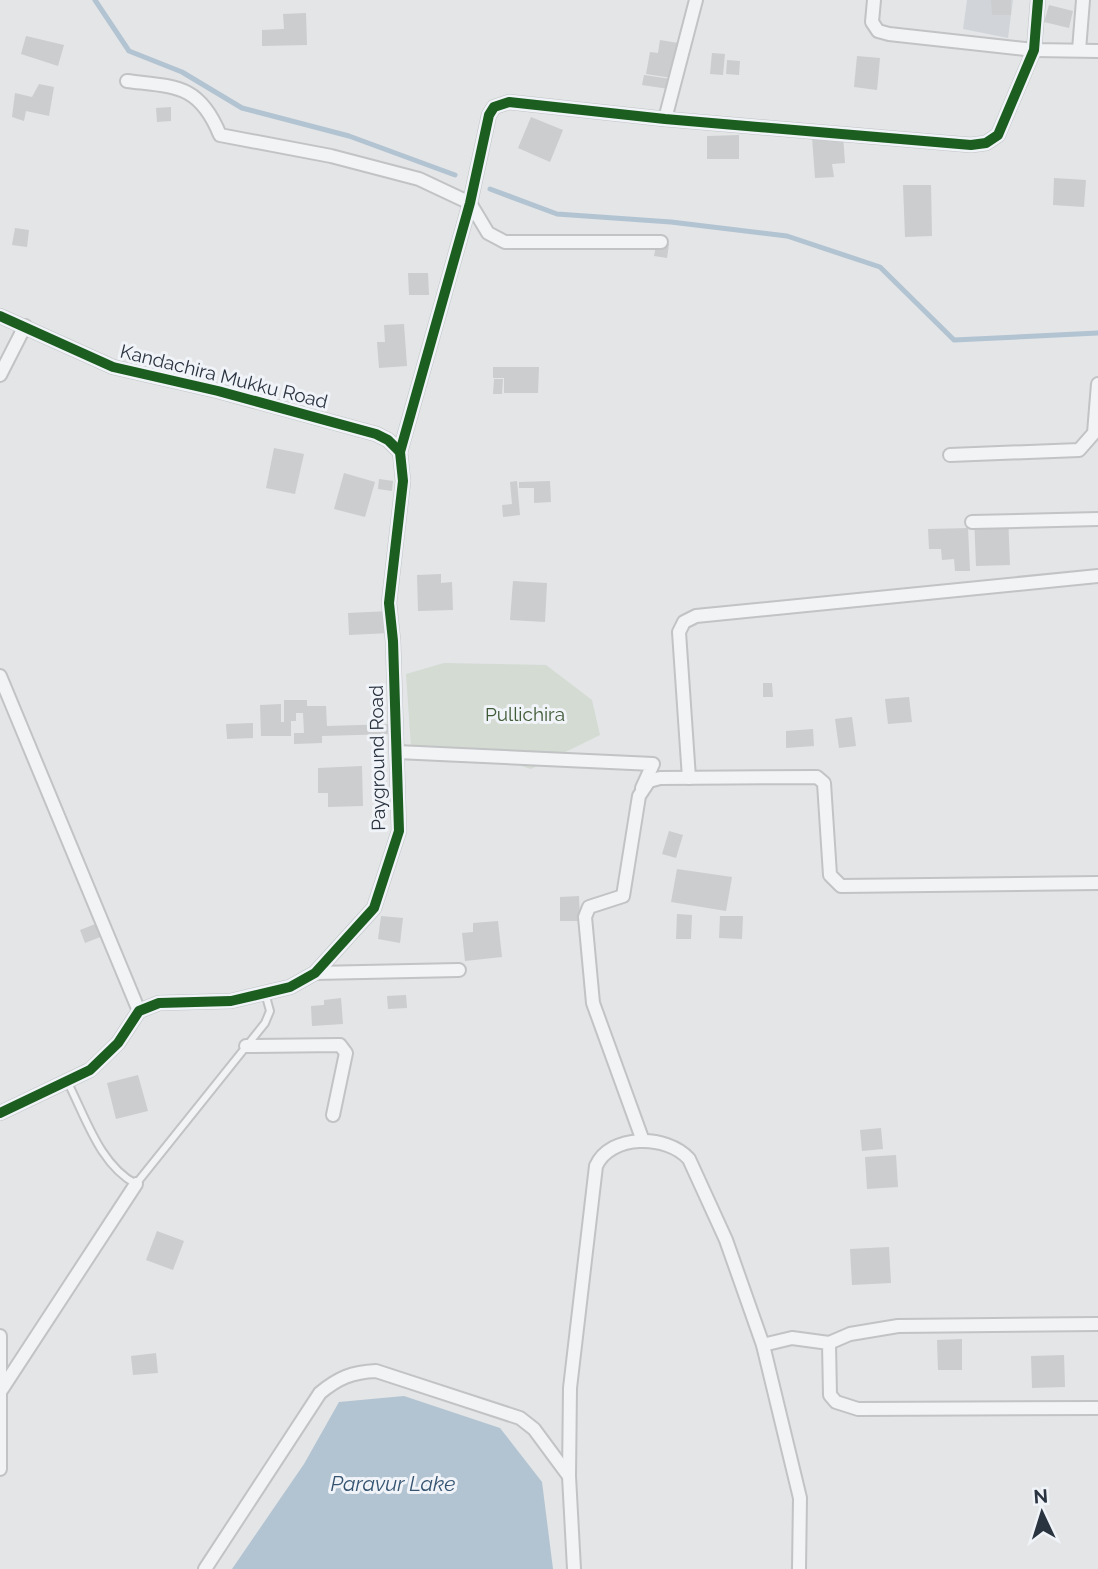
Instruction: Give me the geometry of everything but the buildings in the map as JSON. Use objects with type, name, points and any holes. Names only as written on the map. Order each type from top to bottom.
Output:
[{"type":"street","points":[[696,0],[665,119],[971,145],[986,143],[998,135],[1034,50],[1038,0]]},
{"type":"street","points":[[874,0],[872,22],[878,31],[1034,50],[1098,51]]},
{"type":"street","points":[[1079,50],[1083,0]]},
{"type":"street","points":[[127,81],[166,86],[194,94],[210,110],[220,135],[331,156],[419,179],[470,204],[488,233],[505,242],[661,242]]},
{"type":"street","name":"Payground Road","points":[[139,1011],[159,1003],[231,1001],[290,987],[315,973],[374,908],[399,831],[393,641],[389,603],[403,481],[400,452],[470,204],[489,115],[494,107],[509,102],[665,119]]},
{"type":"street","name":"Kandachira Mukku Road","points":[[0,316],[113,367],[218,391],[376,434],[388,440],[400,452]]},
{"type":"street","points":[[0,375],[25,326]]},
{"type":"street","points":[[950,455],[1079,450],[1094,433],[1098,384]]},
{"type":"street","points":[[972,522],[1098,519]]},
{"type":"street","points":[[689,778],[679,632],[684,622],[710,615],[1098,576]]},
{"type":"street","points":[[0,676],[139,1011],[118,1043],[90,1070],[68,1083],[0,1113]]},
{"type":"street","points":[[397,752],[653,764],[642,788],[623,896],[589,906],[585,917],[593,1003],[643,1141]]},
{"type":"street","points":[[642,788],[649,781],[660,778],[817,777],[824,783],[831,875],[841,886],[1098,883]]},
{"type":"street","points":[[315,973],[459,970]]},
{"type":"street","points":[[246,1046],[340,1045],[346,1053],[333,1115]]},
{"type":"street","points":[[574,1569],[569,1476],[570,1388],[596,1166],[601,1155],[615,1145],[643,1141],[682,1151],[689,1158],[726,1240],[763,1345],[800,1499],[799,1569]]},
{"type":"street","points":[[2,1390],[136,1184]]},
{"type":"street","points":[[763,1345],[792,1338],[829,1343],[850,1334],[898,1326],[1098,1324]]},
{"type":"street","points":[[0,1336],[0,1469]]},
{"type":"street","points":[[829,1343],[830,1395],[836,1402],[858,1409],[1098,1408]]},
{"type":"street","points":[[205,1569],[320,1393],[334,1381],[353,1372],[376,1370],[520,1418],[549,1447],[569,1476]]},
{"type":"lane","points":[[68,1083],[107,1159],[125,1179],[136,1184],[246,1046],[270,1011],[265,993]]},
{"type":"shaded area","points":[[967,0],[1013,0],[1008,38],[963,29]]},
{"type":"green space","name":"Pullichira","points":[[444,663],[546,665],[592,700],[600,735],[531,769],[500,759],[411,747],[406,674]]},
{"type":"water","name":"Paravur Lake","points":[[404,1396],[500,1428],[542,1482],[553,1569],[232,1569],[304,1464],[339,1402]]},
{"type":"waterway","points":[[95,0],[129,51],[182,72],[242,108],[349,136],[455,175]]},
{"type":"waterway","points":[[490,189],[557,214],[671,222],[787,236],[880,267],[954,340],[1098,333]]},
{"type":"cycle path","points":[[400,452],[470,203],[489,115],[494,107],[509,102],[665,119],[971,145],[986,143],[998,135],[1034,50],[1038,0]]},
{"type":"cycle path","points":[[0,316],[113,367],[218,391],[376,434],[388,440],[400,452],[403,481],[389,603],[393,641],[399,831],[374,908],[315,973],[290,987],[231,1001],[159,1003],[139,1011],[118,1043],[90,1070],[0,1113]]}]
